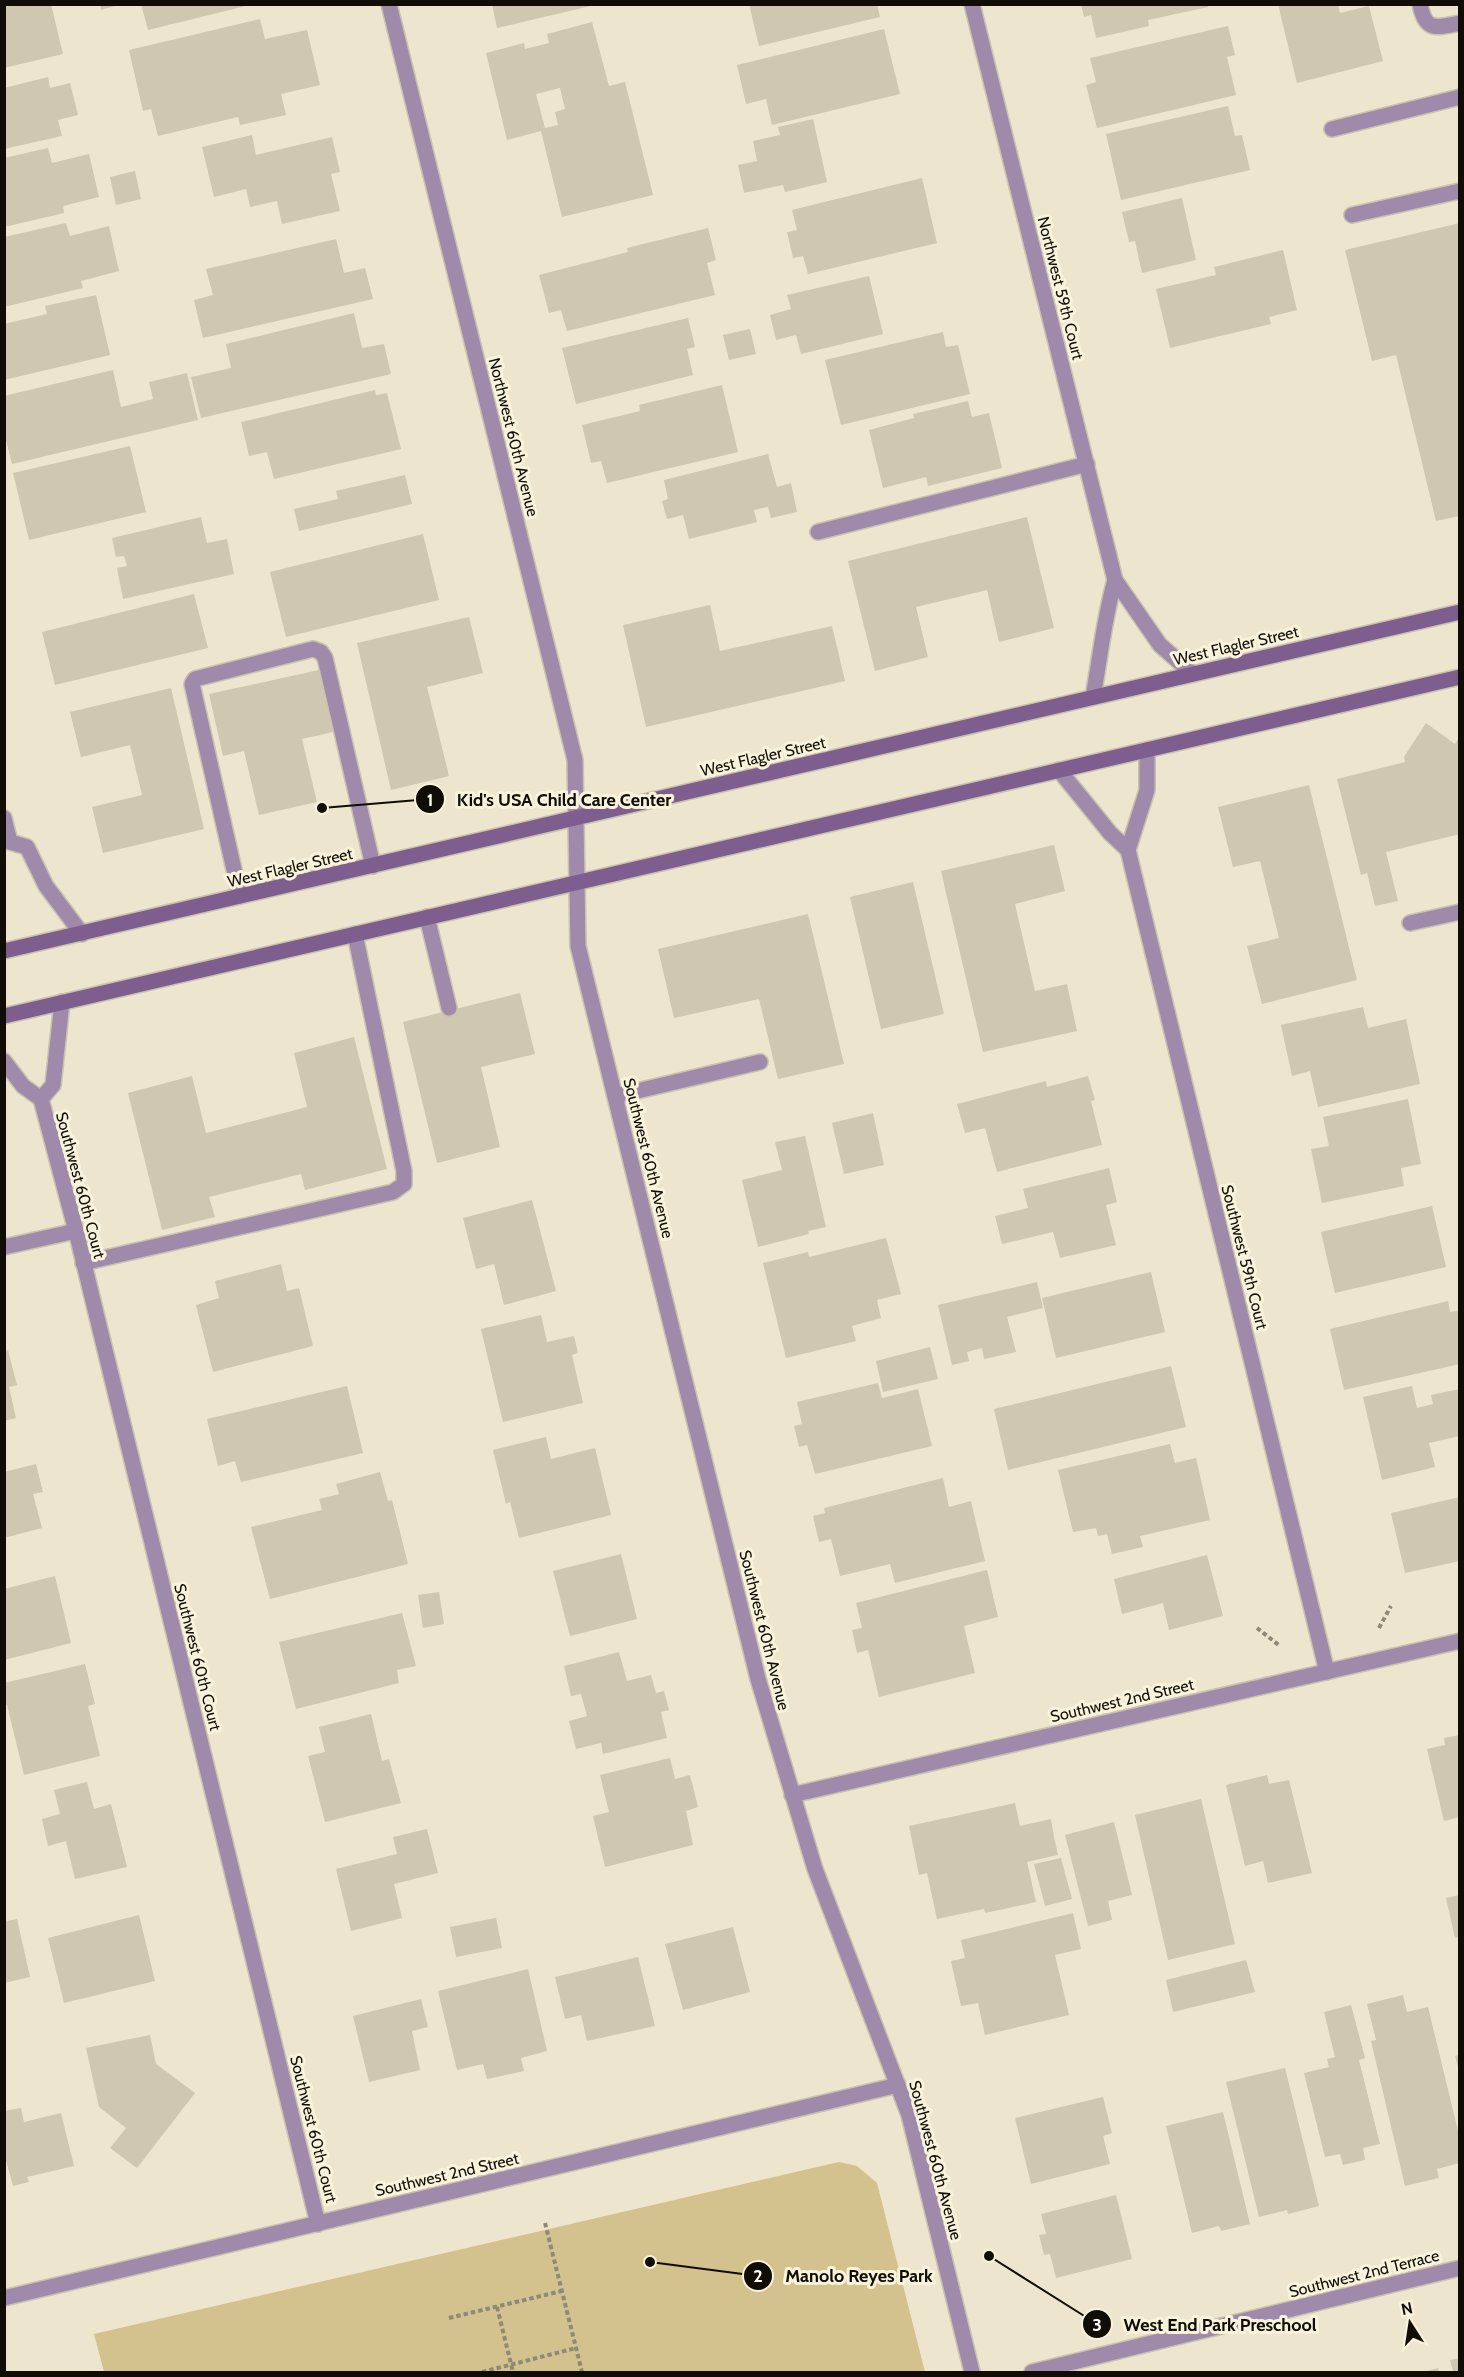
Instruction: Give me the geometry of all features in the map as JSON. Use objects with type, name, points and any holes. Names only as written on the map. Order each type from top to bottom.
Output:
[{"type":"main road","name":"West Flagler Street","points":[[4,951],[1460,612]]},
{"type":"main road","points":[[4,1016],[1460,677]]},
{"type":"street","name":"Northwest 60th Avenue","points":[[389,4],[575,760],[576,882]]},
{"type":"street","name":"Northwest 59th Court","points":[[972,4],[1115,580],[1160,645],[1192,674]]},
{"type":"street","points":[[1420,4],[1423,18],[1429,25],[1439,27],[1460,22]]},
{"type":"street","points":[[1332,129],[1460,97]]},
{"type":"street","points":[[1352,214],[1460,191]]},
{"type":"street","points":[[818,532],[1087,464]]},
{"type":"street","name":"Northwest 59th Court","points":[[1093,697],[1106,612],[1115,580]]},
{"type":"street","points":[[240,897],[192,684],[195,679],[313,649],[321,652],[325,658],[373,866]]},
{"type":"street","points":[[1059,770],[1110,833],[1128,850],[1147,790],[1147,750]]},
{"type":"street","points":[[4,818],[8,845],[27,847],[46,885],[82,934]]},
{"type":"street","name":"Southwest 59th Court","points":[[1128,850],[1327,1672]]},
{"type":"street","name":"Southwest 60th Avenue","points":[[576,882],[578,946],[758,1679],[814,1869],[898,2085],[920,2159],[972,2373]]},
{"type":"street","points":[[1410,923],[1460,912]]},
{"type":"street","points":[[427,917],[449,1008]]},
{"type":"street","points":[[83,1263],[393,1192],[404,1184],[405,1172],[355,934]]},
{"type":"street","name":"Southwest 60th Court","points":[[41,1099],[52,1085],[62,1002]]},
{"type":"street","name":"Southwest 60th Court","points":[[4,1061],[23,1086],[41,1099],[76,1231],[318,2224]]},
{"type":"street","points":[[616,1096],[760,1062]]},
{"type":"street","points":[[4,1247],[76,1231]]},
{"type":"street","name":"Southwest 2nd Street","points":[[792,1795],[1460,1641]]},
{"type":"street","name":"Southwest 2nd Street","points":[[4,2298],[898,2085]]},
{"type":"street","name":"Southwest 2nd Terrace","points":[[1032,2373],[1460,2268]]},
{"type":"path","points":[[1379,1628],[1391,1606]]},
{"type":"path","points":[[1257,1628],[1280,1646]]},
{"type":"path","points":[[545,2223],[582,2373]]},
{"type":"path","points":[[449,2318],[562,2291]]},
{"type":"path","points":[[497,2307],[513,2373]]},
{"type":"path","points":[[482,2373],[576,2348]]},
{"type":"shaded area","points":[[839,2162],[857,2166],[877,2183],[925,2372],[104,2372],[94,2334]]},
{"type":"building","points":[[4,4],[51,4],[63,54],[4,68]]},
{"type":"building","points":[[100,4],[118,4],[118,5],[101,10]]},
{"type":"building","points":[[141,4],[250,4],[250,5],[148,30]]},
{"type":"building","points":[[492,4],[595,4],[595,5],[497,28]]},
{"type":"building","points":[[749,4],[877,4],[880,17],[759,46]]},
{"type":"building","points":[[1081,4],[1207,4],[1208,7],[1148,20],[1149,26],[1096,38],[1091,15],[1084,17]]},
{"type":"building","points":[[1278,4],[1338,4],[1340,13],[1369,6],[1383,61],[1297,83]]},
{"type":"building","points":[[260,19],[265,39],[307,30],[320,85],[281,94],[286,115],[240,125],[238,117],[158,136],[151,109],[143,111],[129,50]]},
{"type":"building","points":[[592,22],[609,86],[625,82],[653,195],[562,217],[541,131],[507,140],[486,53],[524,43],[525,49],[549,43],[547,34]],"holes":[[[560,88],[565,109],[555,112],[558,125],[545,128],[536,94]]]},
{"type":"building","points":[[1228,26],[1235,55],[1227,57],[1236,95],[1097,128],[1086,85],[1096,82],[1090,58]]},
{"type":"building","points":[[884,29],[900,94],[772,125],[766,99],[746,104],[737,65]]},
{"type":"building","points":[[48,77],[50,88],[70,83],[78,115],[58,120],[62,136],[4,149],[4,88]]},
{"type":"building","points":[[1228,106],[1235,136],[1242,135],[1250,170],[1121,200],[1106,134]]},
{"type":"building","points":[[813,119],[827,182],[785,192],[783,185],[744,193],[738,165],[757,161],[753,141],[780,135],[778,127]]},
{"type":"building","points":[[252,135],[256,155],[332,137],[340,172],[331,174],[340,211],[282,224],[277,201],[250,207],[246,189],[214,197],[202,147]]},
{"type":"building","points":[[48,148],[52,163],[89,154],[99,197],[63,206],[64,213],[4,227],[4,158]]},
{"type":"building","points":[[135,171],[141,199],[116,205],[110,177]]},
{"type":"building","points":[[922,178],[937,243],[808,274],[803,256],[793,258],[787,232],[797,230],[792,210]]},
{"type":"building","points":[[1182,198],[1196,260],[1142,273],[1135,241],[1129,242],[1122,212]]},
{"type":"building","points":[[66,223],[70,236],[109,226],[119,271],[81,281],[83,288],[4,307],[4,237]]},
{"type":"building","points":[[1460,223],[1460,516],[1436,521],[1396,355],[1372,361],[1345,250]]},
{"type":"building","points":[[708,228],[716,260],[707,263],[715,295],[567,331],[561,310],[549,313],[539,275],[628,252],[627,248]]},
{"type":"building","points":[[336,239],[344,273],[365,268],[373,299],[203,338],[194,300],[213,295],[206,269]]},
{"type":"building","points":[[1283,250],[1297,310],[1269,317],[1271,324],[1170,348],[1156,289],[1216,275],[1214,267]]},
{"type":"building","points":[[869,276],[883,334],[801,354],[796,335],[776,340],[770,315],[791,309],[787,295]]},
{"type":"building","points":[[96,295],[110,355],[4,380],[4,324],[47,314],[45,306]]},
{"type":"building","points":[[354,313],[362,348],[384,344],[391,374],[201,418],[191,377],[231,368],[226,344]]},
{"type":"building","points":[[688,318],[695,347],[687,349],[693,375],[576,404],[562,348]]},
{"type":"building","points":[[750,329],[756,354],[729,360],[723,335]]},
{"type":"building","points":[[943,332],[946,347],[958,345],[970,394],[841,425],[825,360]]},
{"type":"building","points":[[113,370],[121,407],[153,399],[149,382],[187,373],[198,420],[12,464],[4,432],[4,396]]},
{"type":"building","points":[[722,385],[738,452],[607,483],[601,461],[591,463],[582,425],[640,411],[639,405]]},
{"type":"building","points":[[375,390],[376,395],[387,393],[401,449],[274,479],[267,452],[249,456],[241,422]]},
{"type":"building","points":[[968,401],[972,417],[989,413],[1002,468],[928,486],[926,477],[883,488],[869,430],[914,418],[913,414]]},
{"type":"building","points":[[130,446],[146,512],[29,540],[13,473]]},
{"type":"building","points":[[768,454],[777,487],[791,483],[797,512],[771,518],[768,507],[754,510],[757,522],[689,539],[683,515],[667,519],[662,501],[668,499],[664,480]]},
{"type":"building","points":[[405,475],[412,504],[299,531],[294,509],[338,499],[336,491]]},
{"type":"building","points":[[201,517],[207,543],[227,539],[234,574],[123,599],[117,568],[127,566],[124,556],[116,557],[112,538]]},
{"type":"building","points":[[1027,517],[1054,628],[999,642],[987,590],[916,607],[928,657],[875,671],[848,561]]},
{"type":"building","points":[[423,534],[439,600],[286,637],[270,572]]},
{"type":"building","points":[[194,594],[208,648],[55,685],[42,632]]},
{"type":"building","points":[[710,605],[720,651],[832,626],[845,681],[646,727],[623,625]]},
{"type":"building","points":[[469,617],[483,673],[427,687],[449,776],[391,790],[357,643]]},
{"type":"building","points":[[319,670],[333,732],[302,739],[317,802],[259,815],[244,751],[223,756],[209,694]]},
{"type":"building","points":[[171,688],[204,829],[103,853],[92,807],[142,795],[130,745],[81,757],[70,712]]},
{"type":"building","points":[[1426,723],[1455,744],[1460,735],[1460,834],[1386,852],[1398,901],[1375,906],[1367,873],[1361,875],[1337,779],[1405,762],[1404,757]]},
{"type":"building","points":[[1309,785],[1357,980],[1262,1004],[1247,946],[1279,938],[1260,861],[1233,867],[1218,807]]},
{"type":"building","points":[[1054,845],[1065,891],[1015,904],[1035,991],[1067,984],[1077,1031],[983,1052],[941,871]]},
{"type":"building","points":[[913,882],[944,1014],[881,1029],[850,897]]},
{"type":"building","points":[[808,914],[844,1064],[778,1079],[759,999],[674,1018],[658,949]]},
{"type":"building","points":[[520,993],[535,1054],[481,1067],[500,1147],[437,1163],[403,1022]]},
{"type":"building","points":[[1363,1007],[1368,1028],[1406,1019],[1420,1084],[1318,1107],[1310,1071],[1292,1076],[1281,1025]]},
{"type":"building","points":[[354,1037],[387,1169],[305,1190],[301,1174],[209,1197],[215,1217],[162,1230],[128,1093],[192,1076],[206,1133],[307,1107],[294,1053]]},
{"type":"building","points":[[1088,1076],[1095,1100],[1091,1101],[1102,1145],[997,1172],[985,1128],[965,1133],[957,1104],[1046,1081],[1047,1087]]},
{"type":"building","points":[[1408,1099],[1421,1164],[1401,1168],[1404,1186],[1322,1203],[1311,1149],[1329,1146],[1323,1117]]},
{"type":"building","points":[[873,1113],[884,1165],[844,1174],[832,1123]]},
{"type":"building","points":[[805,1136],[826,1227],[808,1231],[809,1234],[758,1247],[742,1180],[782,1170],[775,1142]]},
{"type":"building","points":[[1109,1168],[1117,1202],[1106,1205],[1116,1245],[1060,1258],[1053,1232],[1002,1244],[995,1216],[1028,1208],[1023,1189]]},
{"type":"building","points":[[532,1200],[556,1291],[504,1305],[494,1264],[476,1269],[463,1218]]},
{"type":"building","points":[[1432,1206],[1446,1267],[1335,1293],[1321,1232]]},
{"type":"building","points":[[886,1238],[901,1294],[877,1300],[881,1318],[852,1326],[856,1341],[786,1358],[763,1263],[808,1252],[809,1257]]},
{"type":"building","points":[[281,1264],[287,1291],[299,1288],[313,1346],[213,1372],[196,1305],[219,1298],[215,1281]]},
{"type":"building","points":[[1151,1272],[1165,1332],[1056,1358],[1042,1298]]},
{"type":"building","points":[[1037,1282],[1043,1308],[1007,1317],[1016,1352],[984,1359],[982,1348],[967,1352],[969,1361],[952,1365],[938,1305]]},
{"type":"building","points":[[1448,1301],[1450,1312],[1460,1310],[1460,1364],[1344,1390],[1330,1329]]},
{"type":"building","points":[[541,1315],[547,1342],[574,1336],[578,1353],[572,1355],[583,1403],[503,1422],[481,1329]]},
{"type":"building","points":[[930,1347],[938,1379],[883,1392],[876,1361]]},
{"type":"building","points":[[8,1350],[17,1385],[9,1387],[16,1418],[4,1421],[4,1351]]},
{"type":"building","points":[[1171,1366],[1186,1427],[1008,1470],[994,1409]]},
{"type":"building","points":[[878,1383],[882,1398],[918,1389],[932,1446],[815,1474],[807,1445],[799,1447],[794,1426],[802,1424],[797,1402]]},
{"type":"building","points":[[347,1386],[363,1453],[241,1482],[235,1461],[218,1466],[207,1419]]},
{"type":"building","points":[[1412,1386],[1417,1408],[1433,1404],[1431,1395],[1460,1389],[1460,1436],[1429,1443],[1435,1467],[1382,1480],[1363,1397]]},
{"type":"building","points":[[546,1437],[551,1459],[595,1448],[611,1515],[519,1538],[510,1502],[506,1504],[493,1450]]},
{"type":"building","points":[[1170,1444],[1175,1463],[1196,1458],[1210,1520],[1140,1536],[1143,1547],[1112,1554],[1107,1534],[1098,1536],[1096,1528],[1073,1532],[1058,1470]]},
{"type":"building","points":[[36,1464],[43,1492],[33,1494],[42,1528],[4,1538],[4,1472]]},
{"type":"building","points":[[380,1472],[388,1501],[392,1500],[408,1564],[270,1599],[251,1527],[322,1510],[319,1499],[339,1494],[336,1484]]},
{"type":"building","points":[[943,1478],[949,1507],[971,1501],[985,1561],[895,1583],[890,1564],[840,1576],[831,1539],[819,1542],[813,1516],[825,1513],[824,1508]]},
{"type":"building","points":[[1460,1497],[1460,1561],[1405,1573],[1391,1513]]},
{"type":"building","points":[[621,1554],[637,1619],[570,1636],[553,1571]]},
{"type":"building","points":[[1207,1555],[1223,1616],[1169,1630],[1163,1603],[1122,1614],[1114,1579]]},
{"type":"building","points":[[987,1570],[998,1617],[964,1626],[975,1673],[879,1697],[868,1650],[857,1653],[852,1630],[862,1628],[856,1603]]},
{"type":"building","points":[[55,1576],[71,1643],[4,1660],[4,1589]]},
{"type":"building","points":[[439,1592],[444,1624],[423,1628],[418,1595]]},
{"type":"building","points":[[402,1613],[416,1666],[397,1670],[399,1683],[296,1709],[279,1642]]},
{"type":"building","points":[[619,1652],[627,1681],[651,1675],[656,1693],[664,1691],[669,1710],[661,1712],[667,1738],[603,1754],[601,1743],[576,1749],[569,1721],[587,1716],[581,1694],[571,1696],[564,1666]]},
{"type":"building","points":[[85,1664],[95,1704],[88,1706],[100,1756],[24,1775],[7,1705],[4,1705],[4,1683]]},
{"type":"building","points":[[371,1714],[382,1761],[389,1759],[401,1803],[325,1822],[308,1756],[325,1752],[319,1727]]},
{"type":"building","points":[[1460,1735],[1460,1817],[1444,1821],[1427,1749],[1445,1745],[1444,1738]]},
{"type":"building","points":[[670,1758],[675,1779],[690,1775],[698,1807],[686,1811],[693,1845],[605,1867],[593,1816],[609,1812],[600,1775]]},
{"type":"building","points":[[1267,1775],[1269,1784],[1289,1780],[1312,1873],[1268,1883],[1263,1861],[1245,1866],[1226,1785]]},
{"type":"building","points":[[87,1782],[94,1809],[111,1804],[127,1867],[75,1879],[66,1841],[48,1846],[42,1819],[60,1814],[54,1790]]},
{"type":"building","points":[[1201,1799],[1235,1944],[1168,1960],[1135,1815]]},
{"type":"building","points":[[1015,1803],[1020,1826],[1051,1819],[1058,1855],[1027,1862],[1036,1902],[985,1913],[984,1909],[937,1919],[927,1873],[919,1875],[909,1826]]},
{"type":"building","points":[[1114,1822],[1132,1895],[1108,1901],[1112,1920],[1088,1926],[1065,1835]]},
{"type":"building","points":[[427,1829],[438,1873],[394,1884],[402,1918],[351,1931],[336,1869],[397,1854],[393,1837]]},
{"type":"building","points":[[1061,1858],[1072,1899],[1045,1906],[1034,1864]]},
{"type":"building","points":[[1460,1895],[1460,1937],[1455,1938],[1446,1898]]},
{"type":"building","points":[[1073,1913],[1081,1949],[1055,1955],[1069,2015],[985,2035],[978,2003],[961,2006],[951,1961],[965,1958],[961,1940]]},
{"type":"building","points":[[139,1915],[155,1981],[64,2003],[48,1938]]},
{"type":"building","points":[[496,1918],[502,1948],[456,1957],[450,1927]]},
{"type":"building","points":[[17,1919],[30,1977],[4,1983],[4,1922]]},
{"type":"building","points":[[733,1927],[750,1992],[683,2010],[665,1944]]},
{"type":"building","points":[[638,1957],[655,2026],[587,2041],[581,2015],[565,2019],[555,1977]]},
{"type":"building","points":[[1246,1960],[1255,1992],[1173,2012],[1166,1980]]},
{"type":"building","points":[[528,1969],[547,2051],[521,2058],[524,2071],[487,2079],[483,2064],[457,2070],[438,1991]]},
{"type":"building","points":[[1403,1995],[1407,2012],[1428,2007],[1460,2139],[1460,2163],[1437,2169],[1439,2178],[1405,2186],[1371,2041],[1376,2040],[1367,2004]]},
{"type":"building","points":[[421,1999],[428,2027],[412,2031],[420,2070],[369,2082],[353,2016]]},
{"type":"building","points":[[1351,2005],[1365,2058],[1359,2060],[1380,2144],[1363,2148],[1365,2160],[1343,2165],[1340,2154],[1325,2157],[1304,2073],[1329,2067],[1327,2059],[1335,2057],[1324,2012]]},
{"type":"building","points":[[150,2035],[156,2064],[195,2093],[137,2168],[110,2148],[126,2128],[99,2107],[86,2048]]},
{"type":"building","points":[[1460,2055],[1460,2071],[1459,2071],[1455,2056]]},
{"type":"building","points":[[1285,2068],[1319,2206],[1288,2214],[1287,2210],[1259,2217],[1226,2082]]},
{"type":"building","points":[[1103,2097],[1112,2133],[1103,2136],[1110,2164],[1031,2184],[1015,2118]]},
{"type":"building","points":[[21,2108],[24,2122],[61,2113],[74,2166],[27,2177],[29,2182],[13,2186],[4,2153],[4,2111]]},
{"type":"building","points":[[1223,2112],[1250,2224],[1221,2231],[1219,2226],[1192,2233],[1166,2126]]},
{"type":"building","points":[[1116,2195],[1132,2259],[1056,2278],[1050,2254],[1044,2255],[1039,2235],[1046,2234],[1041,2214]]},
{"type":"building","points":[[1460,2358],[1460,2372],[1453,2372],[1450,2360]]},
{"type":"building","points":[[1438,2368],[1439,2372],[1422,2372]]},
{"type":"place","name":"Kid's USA Child Care Center","points":[[322,808]]},
{"type":"place","name":"West End Park Preschool","points":[[989,2256]]},
{"type":"place","name":"Manolo Reyes Park","points":[[650,2262]]}]
